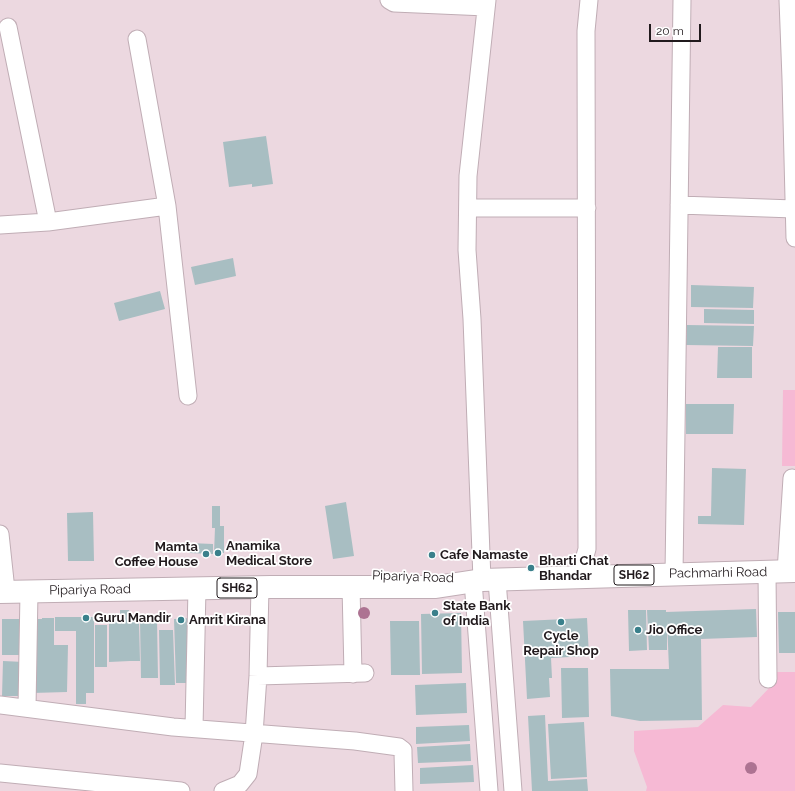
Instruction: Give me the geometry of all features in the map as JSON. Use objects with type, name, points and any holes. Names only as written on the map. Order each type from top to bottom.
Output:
[{"type":"main road","name":"Pachmarhi Road","points":[[484,580],[783,572]]},
{"type":"main road","name":"Pipariya Road","points":[[2,585],[271,576],[437,575],[484,580]]},
{"type":"main road","name":"Pipariya Road","points":[[2,585],[29,592],[260,587],[436,587],[484,580]]},
{"type":"street","points":[[389,0],[394,3],[487,3],[468,176],[467,250],[472,319],[484,580],[475,606],[489,791]]},
{"type":"street","points":[[589,0],[586,31],[587,549],[590,576]]},
{"type":"street","points":[[674,574],[682,0]]},
{"type":"street","points":[[788,0],[795,238]]},
{"type":"street","points":[[8,27],[48,222]]},
{"type":"street","points":[[137,40],[167,206],[188,396]]},
{"type":"street","points":[[679,205],[794,209]]},
{"type":"street","points":[[0,225],[48,222],[167,206]]},
{"type":"street","points":[[468,208],[587,208]]},
{"type":"street","points":[[768,679],[783,572],[792,478]]},
{"type":"street","points":[[0,534],[2,585]]},
{"type":"street","points":[[484,580],[498,604],[513,791]]},
{"type":"street","points":[[258,676],[359,674],[351,586]]},
{"type":"street","points":[[223,791],[240,784],[248,774],[254,734],[258,676],[260,587]]},
{"type":"street","points":[[194,728],[197,588]]},
{"type":"street","points":[[28,708],[29,592]]},
{"type":"street","points":[[475,606],[498,604]]},
{"type":"street","points":[[0,705],[194,728],[355,741],[399,747],[403,750],[404,754],[404,791]]},
{"type":"street","points":[[486,740],[509,738]]},
{"type":"street","points":[[0,773],[181,791]]},
{"type":"shaded area","points":[[783,390],[795,390],[795,466],[782,466]]},
{"type":"shaded area","points":[[774,672],[795,672],[795,791],[646,791],[647,787],[634,751],[634,731],[698,727],[723,705],[751,707],[771,686]]},
{"type":"building","points":[[266,136],[273,184],[252,187],[252,184],[229,187],[223,142]]},
{"type":"building","points":[[233,258],[236,276],[195,285],[191,267]]},
{"type":"building","points":[[691,285],[754,287],[753,308],[691,307]]},
{"type":"building","points":[[160,291],[165,309],[119,321],[114,303]]},
{"type":"building","points":[[704,309],[754,310],[754,324],[704,323]]},
{"type":"building","points":[[687,325],[754,326],[753,346],[686,345]]},
{"type":"building","points":[[718,347],[752,347],[752,378],[717,378]]},
{"type":"building","points":[[686,404],[734,404],[733,434],[686,434]]},
{"type":"building","points":[[712,468],[746,469],[744,525],[698,524],[698,516],[711,516]]},
{"type":"building","points":[[346,502],[354,556],[333,559],[325,506]]},
{"type":"building","points":[[212,506],[220,506],[220,526],[224,526],[224,553],[214,553],[215,528],[212,528]]},
{"type":"building","points":[[93,512],[94,561],[68,561],[67,513]]},
{"type":"building","points":[[189,543],[213,544],[213,554],[189,553]]},
{"type":"building","points":[[756,609],[757,637],[701,639],[702,720],[640,721],[611,716],[610,669],[669,669],[667,620],[667,650],[649,650],[647,610],[666,610],[666,612]]},
{"type":"building","points":[[120,610],[129,610],[129,622],[139,622],[140,661],[109,662],[109,618],[120,618]]},
{"type":"building","name":"Jio Office","points":[[628,610],[646,610],[647,650],[629,651]]},
{"type":"building","points":[[778,612],[795,612],[795,653],[779,653]]},
{"type":"building","points":[[461,613],[462,673],[422,674],[421,614]]},
{"type":"building","points":[[55,617],[94,617],[94,693],[86,693],[86,704],[76,704],[76,631],[55,631]]},
{"type":"building","points":[[54,618],[54,645],[68,645],[67,692],[32,693],[33,619]]},
{"type":"building","points":[[190,618],[191,683],[176,683],[174,619]]},
{"type":"building","points":[[587,618],[589,656],[551,658],[552,678],[549,678],[550,697],[527,699],[523,621]]},
{"type":"building","points":[[2,619],[24,619],[24,655],[2,655]]},
{"type":"building","points":[[140,620],[157,620],[158,678],[141,678]]},
{"type":"building","points":[[390,621],[419,621],[420,675],[391,675]]},
{"type":"building","points":[[95,625],[107,625],[107,667],[95,667]]},
{"type":"building","points":[[159,630],[173,630],[175,685],[160,685]]},
{"type":"building","points":[[3,661],[24,662],[23,696],[2,696]]},
{"type":"building","points":[[561,668],[588,668],[589,717],[562,718]]},
{"type":"building","points":[[466,683],[467,713],[416,715],[415,685]]},
{"type":"building","points":[[545,715],[548,781],[587,779],[588,791],[532,791],[528,716]]},
{"type":"building","points":[[584,722],[587,777],[551,779],[548,724]]},
{"type":"building","points":[[469,725],[470,741],[416,744],[416,727]]},
{"type":"building","points":[[470,744],[471,761],[418,763],[417,747]]},
{"type":"building","points":[[473,765],[474,782],[420,784],[420,768]]},
{"type":"place","name":"Anamika Medical Store","points":[[218,553]]},
{"type":"place","name":"Mamta Coffee House","points":[[206,554]]},
{"type":"place","name":"Cafe Namaste","points":[[432,555]]},
{"type":"place","name":"Bharti Chat Bhandar","points":[[531,568]]},
{"type":"place","name":"State Bank of India","points":[[435,613]]},
{"type":"place","name":"Guru Mandir","points":[[86,618]]},
{"type":"place","name":"Amrit Kirana","points":[[181,620]]},
{"type":"place","name":"Cycle Repair Shop","points":[[561,622]]},
{"type":"place","name":"Jio Office","points":[[638,630]]}]
